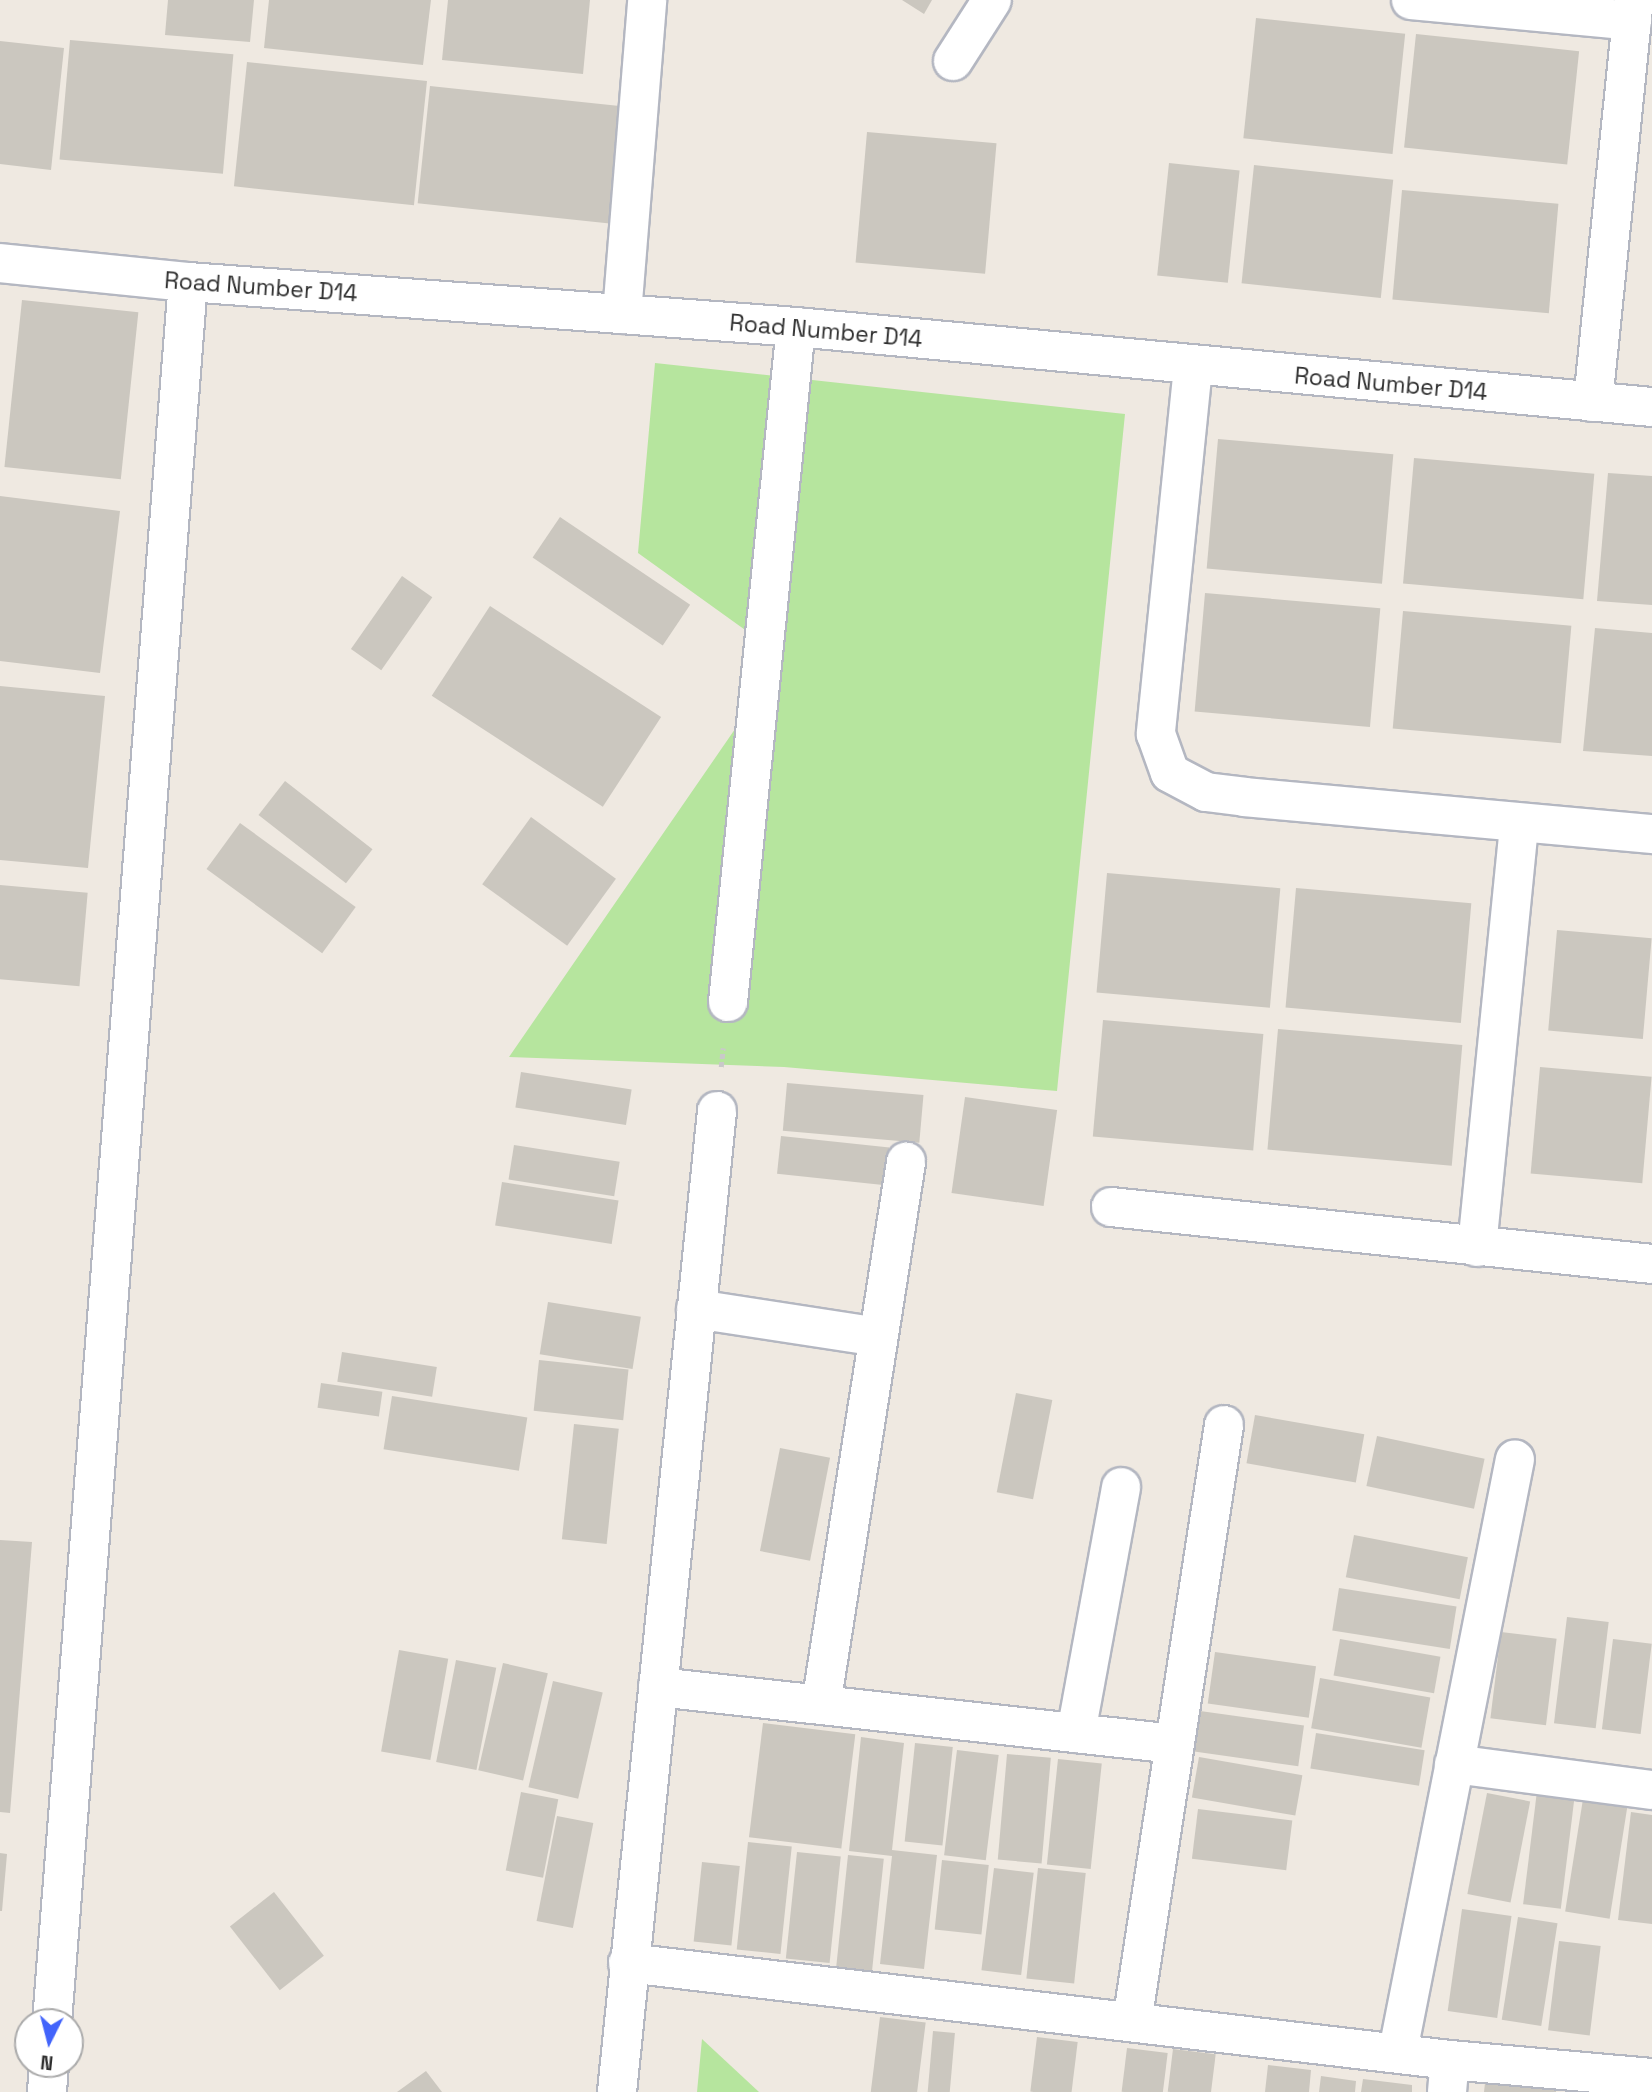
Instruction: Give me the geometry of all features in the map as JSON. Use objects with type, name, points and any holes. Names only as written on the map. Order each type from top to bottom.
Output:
[{"type":"street","points":[[622,314],[647,0]]},
{"type":"street","points":[[953,61],[992,0]]},
{"type":"street","points":[[1411,0],[1633,10],[1593,402]]},
{"type":"street","name":"Road Number D14","points":[[0,263],[188,282],[796,327],[1193,367],[1652,407]]},
{"type":"street","points":[[53,2008],[188,282]]},
{"type":"street","points":[[728,1002],[796,327]]},
{"type":"street","points":[[1193,367],[1156,734],[1170,773],[1206,792],[1652,834]]},
{"type":"street","points":[[1477,1247],[1519,823]]},
{"type":"street","points":[[617,2092],[628,1962],[717,1111]]},
{"type":"street","points":[[821,1705],[906,1162]]},
{"type":"street","points":[[1111,1208],[1652,1264]]},
{"type":"street","points":[[696,1309],[878,1337]]},
{"type":"street","points":[[1132,2022],[1224,1425]]},
{"type":"street","points":[[1398,2051],[1515,1459]]},
{"type":"street","points":[[1076,1733],[1122,1487]]},
{"type":"street","points":[[658,1687],[1174,1744]]},
{"type":"street","points":[[1454,1764],[1652,1790]]},
{"type":"street","points":[[628,1962],[1398,2051],[1449,2076],[1652,2078]]},
{"type":"path","points":[[717,1111],[728,1002]]},
{"type":"green space","points":[[655,363],[1125,414],[1057,1091],[784,1067],[509,1057],[784,658],[638,553]]},
{"type":"green space","points":[[702,2039],[759,2092],[697,2092]]},
{"type":"building","points":[[168,0],[254,0],[250,42],[165,35]]},
{"type":"building","points":[[269,0],[431,0],[423,65],[264,48]]},
{"type":"building","points":[[448,0],[590,0],[583,74],[442,60]]},
{"type":"building","points":[[902,0],[932,0],[924,14]]},
{"type":"building","points":[[1256,18],[1405,34],[1393,154],[1243,138]]},
{"type":"building","points":[[1416,34],[1579,51],[1567,165],[1404,147]]},
{"type":"building","points":[[70,40],[233,54],[223,174],[60,160]]},
{"type":"building","points":[[0,41],[64,48],[51,170],[0,164]]},
{"type":"building","points":[[247,62],[427,81],[414,205],[234,186]]},
{"type":"building","points":[[430,86],[622,106],[610,224],[418,203]]},
{"type":"building","points":[[867,132],[997,143],[985,274],[856,263]]},
{"type":"building","points":[[1169,163],[1240,170],[1228,283],[1157,275]]},
{"type":"building","points":[[1254,165],[1393,180],[1381,298],[1242,283]]},
{"type":"building","points":[[1402,190],[1558,204],[1549,313],[1392,300]]},
{"type":"building","points":[[22,300],[138,312],[121,479],[4,467]]},
{"type":"building","points":[[1218,439],[1393,454],[1382,584],[1207,569]]},
{"type":"building","points":[[1414,458],[1594,474],[1583,599],[1403,584]]},
{"type":"building","points":[[1608,473],[1652,476],[1652,605],[1597,601]]},
{"type":"building","points":[[0,496],[120,511],[100,673],[0,661]]},
{"type":"building","points":[[560,517],[690,605],[663,645],[533,558]]},
{"type":"building","points":[[402,576],[432,597],[381,670],[351,649]]},
{"type":"building","points":[[1205,593],[1380,608],[1370,727],[1195,712]]},
{"type":"building","points":[[490,606],[661,717],[603,807],[432,696]]},
{"type":"building","points":[[1403,611],[1571,626],[1561,743],[1393,729]]},
{"type":"building","points":[[1595,628],[1652,633],[1652,756],[1583,751]]},
{"type":"building","points":[[0,686],[105,696],[88,868],[0,860]]},
{"type":"building","points":[[285,781],[372,849],[346,883],[259,815]]},
{"type":"building","points":[[531,817],[616,879],[567,946],[482,884]]},
{"type":"building","points":[[240,823],[356,907],[322,953],[206,869]]},
{"type":"building","points":[[1107,873],[1280,888],[1270,1008],[1097,993]]},
{"type":"building","points":[[0,885],[88,893],[79,986],[0,979]]},
{"type":"building","points":[[1296,888],[1471,903],[1461,1023],[1286,1008]]},
{"type":"building","points":[[1557,930],[1652,938],[1643,1039],[1548,1031]]},
{"type":"building","points":[[1103,1020],[1263,1034],[1253,1151],[1093,1137]]},
{"type":"building","points":[[1278,1029],[1462,1045],[1452,1166],[1267,1150]]},
{"type":"building","points":[[1540,1067],[1652,1077],[1642,1183],[1531,1174]]},
{"type":"building","points":[[521,1072],[632,1090],[626,1125],[515,1108]]},
{"type":"building","points":[[787,1083],[923,1095],[919,1143],[783,1131]]},
{"type":"building","points":[[965,1097],[1057,1110],[1044,1206],[952,1193]]},
{"type":"building","points":[[781,1136],[889,1147],[885,1185],[777,1174]]},
{"type":"building","points":[[514,1145],[620,1162],[614,1196],[509,1180]]},
{"type":"building","points":[[502,1182],[619,1200],[612,1244],[495,1225]]},
{"type":"building","points":[[548,1302],[641,1317],[633,1369],[540,1354]]},
{"type":"building","points":[[342,1352],[437,1367],[432,1397],[337,1382]]},
{"type":"building","points":[[539,1360],[629,1369],[623,1420],[534,1411]]},
{"type":"building","points":[[321,1383],[382,1392],[379,1416],[318,1408]]},
{"type":"building","points":[[1016,1393],[1052,1400],[1033,1499],[997,1492]]},
{"type":"building","points":[[392,1396],[527,1417],[519,1471],[384,1449]]},
{"type":"building","points":[[1255,1415],[1364,1434],[1356,1483],[1246,1463]]},
{"type":"building","points":[[574,1424],[619,1429],[607,1544],[562,1539]]},
{"type":"building","points":[[1377,1436],[1485,1459],[1474,1509],[1366,1486]]},
{"type":"building","points":[[780,1448],[830,1458],[810,1561],[760,1551]]},
{"type":"building","points":[[1354,1535],[1468,1557],[1460,1599],[1346,1577]]},
{"type":"building","points":[[0,1540],[32,1542],[10,1813],[0,1812]]},
{"type":"building","points":[[1339,1588],[1457,1607],[1450,1649],[1332,1630]]},
{"type":"building","points":[[1567,1617],[1609,1622],[1596,1728],[1554,1723]]},
{"type":"building","points":[[1501,1632],[1557,1639],[1546,1725],[1490,1718]]},
{"type":"building","points":[[1340,1639],[1440,1657],[1434,1693],[1334,1675]]},
{"type":"building","points":[[1613,1639],[1652,1644],[1641,1734],[1602,1729]]},
{"type":"building","points":[[399,1650],[448,1659],[430,1760],[381,1751]]},
{"type":"building","points":[[1215,1652],[1316,1666],[1309,1718],[1208,1703]]},
{"type":"building","points":[[456,1660],[496,1668],[476,1770],[436,1762]]},
{"type":"building","points":[[503,1663],[548,1673],[523,1781],[478,1770]]},
{"type":"building","points":[[1320,1678],[1430,1697],[1421,1748],[1311,1728]]},
{"type":"building","points":[[553,1681],[603,1692],[578,1799],[528,1787]]},
{"type":"building","points":[[1200,1711],[1304,1726],[1298,1766],[1194,1752]]},
{"type":"building","points":[[763,1723],[855,1734],[841,1848],[749,1837]]},
{"type":"building","points":[[1316,1733],[1425,1750],[1419,1786],[1310,1769]]},
{"type":"building","points":[[861,1737],[904,1743],[892,1850],[937,1855],[924,1969],[880,1964],[892,1856],[849,1851]]},
{"type":"building","points":[[915,1743],[953,1747],[942,1845],[905,1841]]},
{"type":"building","points":[[957,1750],[999,1755],[986,1860],[944,1855]]},
{"type":"building","points":[[1007,1754],[1051,1758],[1042,1863],[998,1860]]},
{"type":"building","points":[[1199,1757],[1302,1775],[1295,1816],[1192,1797]]},
{"type":"building","points":[[1058,1759],[1102,1764],[1091,1869],[1047,1864]]},
{"type":"building","points":[[1537,1791],[1575,1796],[1561,1909],[1523,1904]]},
{"type":"building","points":[[521,1792],[558,1799],[543,1878],[506,1871]]},
{"type":"building","points":[[1487,1793],[1530,1801],[1511,1903],[1467,1894]]},
{"type":"building","points":[[1583,1799],[1627,1806],[1610,1919],[1565,1912]]},
{"type":"building","points":[[1198,1809],[1292,1821],[1286,1870],[1192,1859]]},
{"type":"building","points":[[1631,1812],[1652,1815],[1652,1924],[1618,1920]]},
{"type":"building","points":[[557,1816],[593,1823],[573,1928],[537,1921]]},
{"type":"building","points":[[748,1842],[792,1847],[780,1954],[737,1949]]},
{"type":"building","points":[[797,1852],[841,1857],[830,1963],[786,1958]]},
{"type":"building","points":[[0,1853],[7,1854],[2,1911],[0,1911]]},
{"type":"building","points":[[848,1855],[884,1859],[872,1974],[836,1970]]},
{"type":"building","points":[[942,1860],[989,1865],[981,1935],[935,1930]]},
{"type":"building","points":[[702,1862],[740,1866],[731,1946],[694,1942]]},
{"type":"building","points":[[994,1868],[1034,1873],[1021,1975],[981,1970]]},
{"type":"building","points":[[1038,1868],[1086,1873],[1074,1983],[1026,1978]]},
{"type":"building","points":[[274,1892],[324,1956],[280,1990],[230,1926]]},
{"type":"building","points":[[1462,1909],[1512,1916],[1497,2018],[1448,2011]]},
{"type":"building","points":[[1518,1917],[1558,1923],[1541,2026],[1502,2020]]},
{"type":"building","points":[[1559,1941],[1601,1946],[1590,2035],[1548,2030]]},
{"type":"building","points":[[880,2017],[926,2023],[917,2092],[871,2092]]},
{"type":"building","points":[[933,2031],[955,2033],[950,2092],[928,2092]]},
{"type":"building","points":[[1037,2037],[1078,2042],[1072,2092],[1030,2092]]},
{"type":"building","points":[[1127,2048],[1168,2053],[1163,2092],[1122,2092]]},
{"type":"building","points":[[1173,2049],[1216,2054],[1211,2092],[1168,2092]]},
{"type":"building","points":[[1268,2065],[1311,2070],[1309,2092],[1265,2092]]},
{"type":"building","points":[[426,2071],[442,2092],[397,2092]]},
{"type":"building","points":[[1321,2076],[1356,2081],[1355,2092],[1319,2092]]},
{"type":"building","points":[[1363,2079],[1412,2085],[1412,2092],[1361,2092]]},
{"type":"building","points":[[1485,2083],[1556,2090],[1556,2092],[1484,2092]]}]
